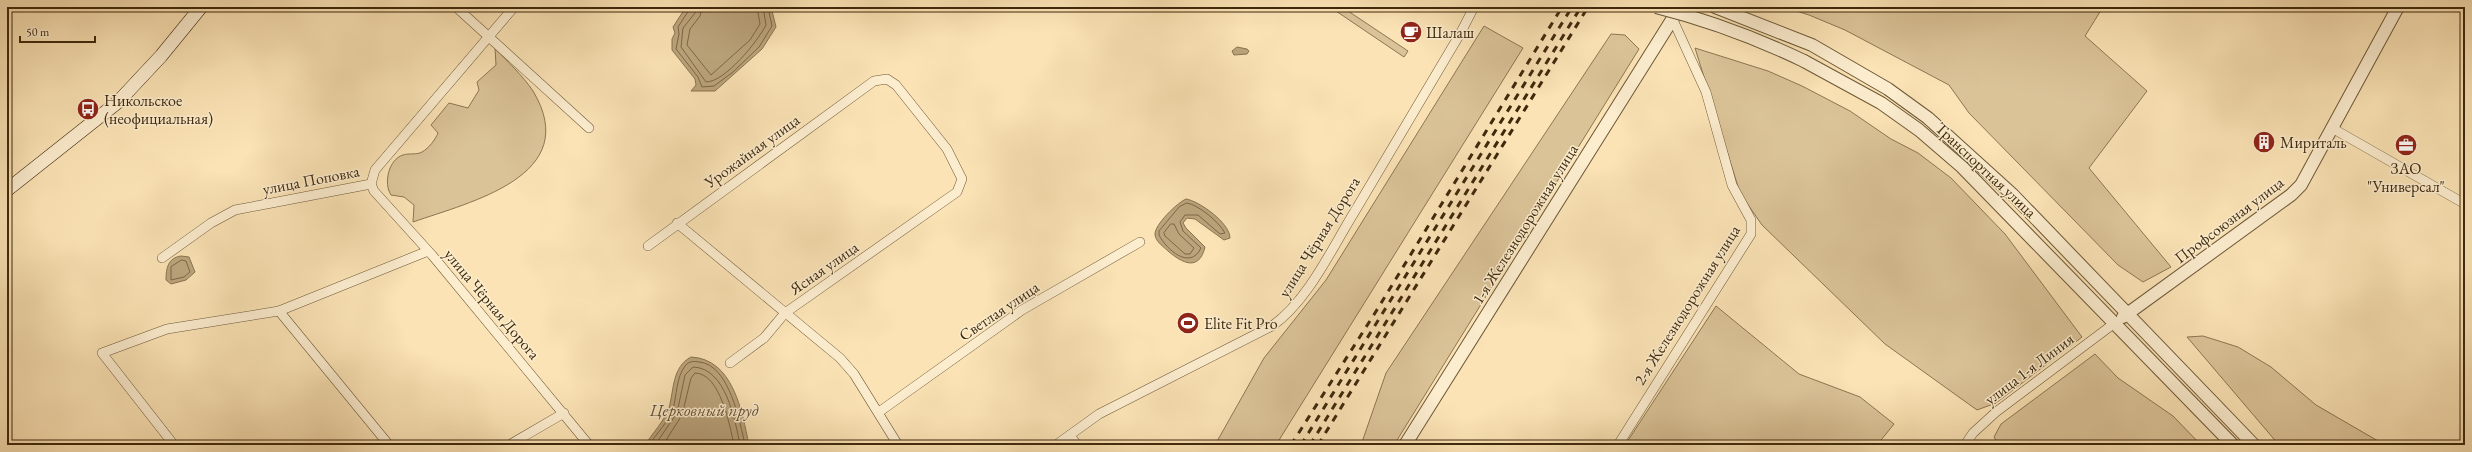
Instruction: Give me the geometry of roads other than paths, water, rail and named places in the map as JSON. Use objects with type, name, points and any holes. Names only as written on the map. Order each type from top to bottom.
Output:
[{"type":"main road","points":[[7,190],[118,102],[161,56],[201,7]]},
{"type":"street","points":[[456,7],[589,128]]},
{"type":"street","name":"улица Поповка","points":[[162,258],[211,223],[235,210],[371,184],[375,170],[514,7]]},
{"type":"street","name":"улица Чёрная Дорога","points":[[1056,445],[1099,414],[1272,326],[1284,318],[1302,296],[1338,238],[1456,40],[1474,7]]},
{"type":"street","name":"Транспортная улица","points":[[1656,7],[1718,24],[1763,41],[1881,102],[1919,130],[2001,204],[2233,445]]},
{"type":"street","name":"1-я Железнодорожная улица","points":[[1405,445],[1680,7]]},
{"type":"street","name":"Транспортная улица","points":[[1715,7],[1812,45],[1888,89],[1928,118],[2007,190],[2254,445]]},
{"type":"street","name":"Профсоюзная улица","points":[[2116,322],[2291,195],[2301,184],[2398,7]]},
{"type":"street","name":"2-я Железнодорожная улица","points":[[1618,445],[1752,234],[1753,227],[1751,220],[1732,185],[1706,92],[1672,20]]},
{"type":"street","name":"Ясная улица","points":[[730,363],[764,338],[785,313],[957,192],[962,179],[957,166],[947,149],[896,85],[888,79],[874,81]]},
{"type":"street","name":"Урожайная улица","points":[[648,246],[677,223],[874,81]]},
{"type":"street","points":[[2332,128],[2465,204]]},
{"type":"street","name":"улица Чёрная Дорога","points":[[371,184],[374,191],[428,251],[589,445]]},
{"type":"street","points":[[677,223],[840,358],[854,374],[879,412],[898,445]]},
{"type":"street","name":"Светлая улица","points":[[879,412],[1022,310],[1140,242]]},
{"type":"street","points":[[174,445],[102,352],[167,329],[279,311],[428,251]]},
{"type":"street","points":[[279,311],[389,445]]},
{"type":"street","name":"улица 1-я Линия","points":[[1965,445],[1973,433],[1996,412],[2116,322]]},
{"type":"street","points":[[509,445],[564,413]]},
{"type":"street","points":[[1070,435],[1077,445]]},
{"type":"water","points":[[689,7],[771,7],[776,27],[762,49],[715,91],[691,91],[696,85],[695,79],[672,50],[672,39],[675,33],[673,27],[682,13]]},
{"type":"water","points":[[1237,47],[1247,49],[1249,51],[1247,54],[1234,55],[1232,51]]},
{"type":"water","points":[[1186,199],[1206,208],[1220,220],[1229,232],[1230,238],[1224,240],[1195,219],[1187,218],[1183,223],[1186,228],[1205,247],[1199,260],[1190,263],[1184,262],[1168,251],[1158,242],[1155,235],[1162,220]]},
{"type":"water","points":[[181,256],[189,257],[195,272],[186,280],[171,284],[166,280],[167,268],[173,259]]},
{"type":"water","name":"Церковный пруд","points":[[691,357],[705,360],[717,367],[726,377],[739,403],[749,445],[645,445],[667,413],[675,380],[680,367]]},
{"type":"railway","points":[[1291,445],[1375,313],[1562,7]]},
{"type":"railway","points":[[1301,445],[1572,7]]},
{"type":"railway","points":[[1310,445],[1581,7]]},
{"type":"railway","points":[[1318,445],[1588,7]]},
{"type":"place","name":"Шалаш","points":[[1411,32]]},
{"type":"place","name":"Никольское (неофициальная)","points":[[88,109]]},
{"type":"place","name":"Мириталь","points":[[2264,142]]},
{"type":"place","name":"ЗАО \"Универсал\"","points":[[2406,145]]},
{"type":"place","name":"Elite Fit Pro","points":[[1188,323]]}]
